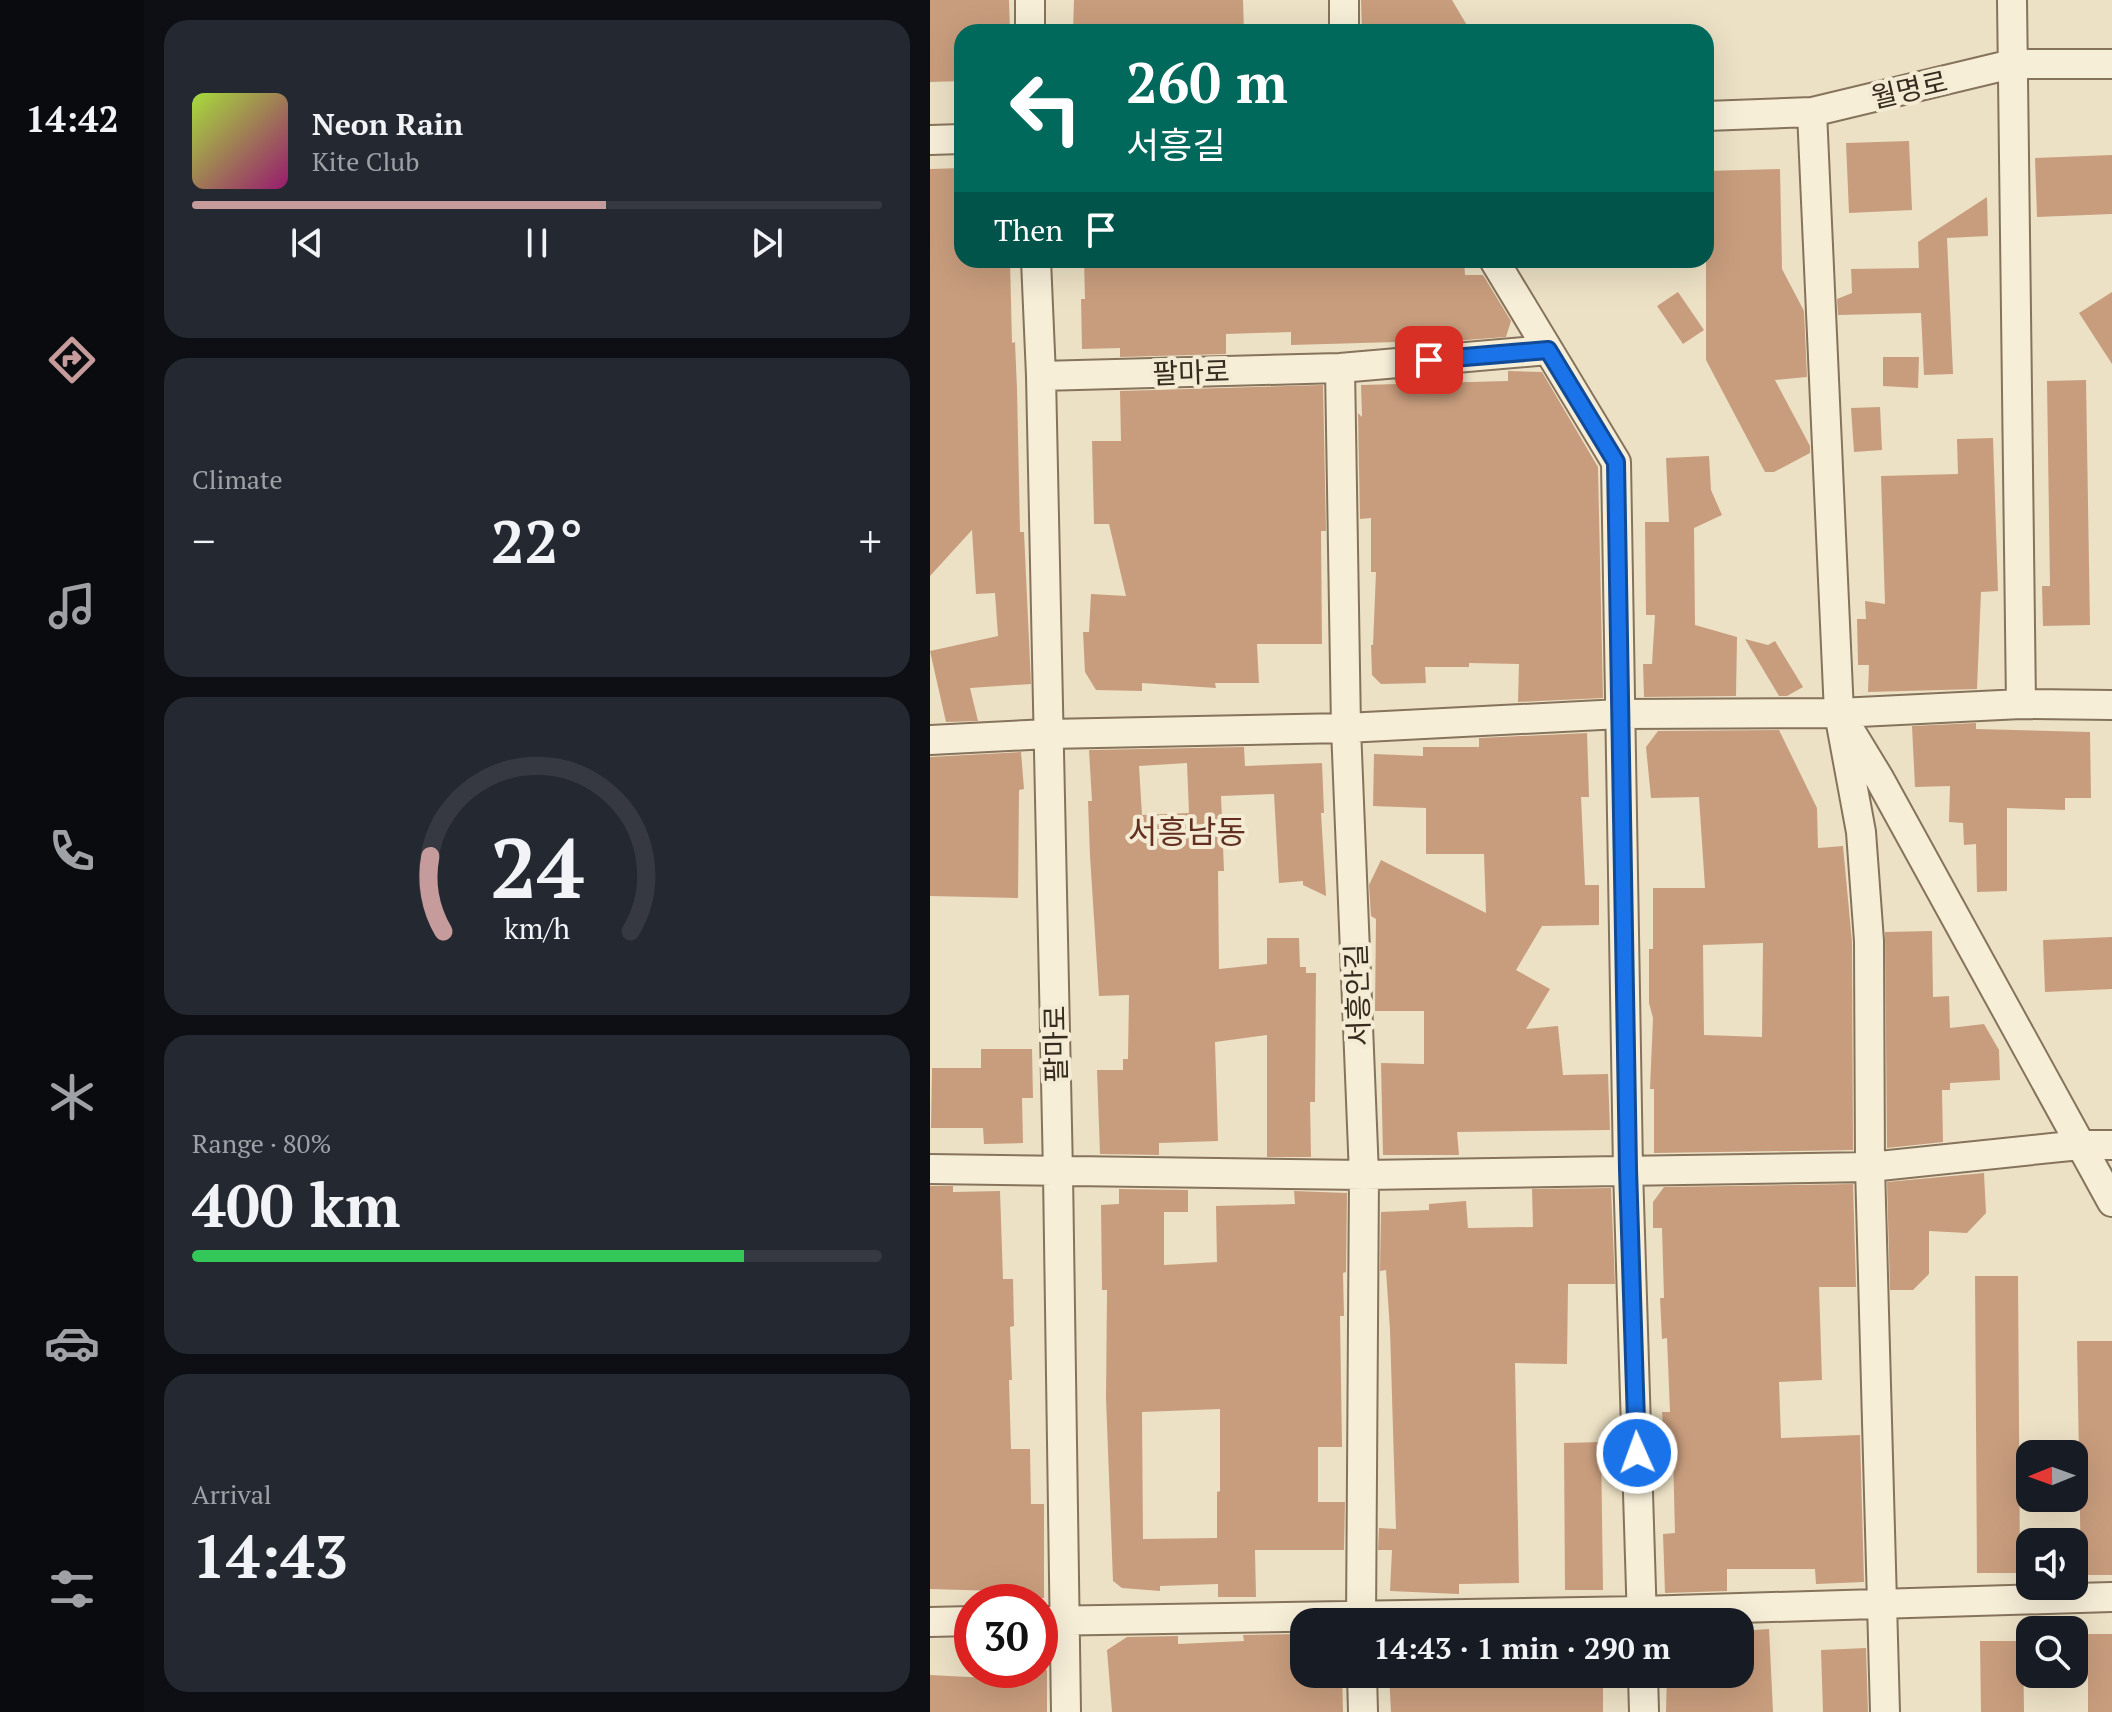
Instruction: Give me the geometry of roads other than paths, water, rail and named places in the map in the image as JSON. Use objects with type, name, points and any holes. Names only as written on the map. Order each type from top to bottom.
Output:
[{"type":"street","points":[[1030,0],[1030,24]]},
{"type":"street","points":[[1344,0],[1344,24]]},
{"type":"street","points":[[2012,0],[2021,704]]},
{"type":"street","name":"월명로","points":[[1714,116],[1812,112],[2012,64],[2112,64]]},
{"type":"street","points":[[1812,112],[1839,713],[1861,832],[1869,941],[1870,1167],[1885,1712]]},
{"type":"street","points":[[930,140],[954,139]]},
{"type":"street","name":"팔마로","points":[[1036,268],[1058,1173],[1052,1584]]},
{"type":"street","points":[[1499,268],[1616,462],[1628,1169],[1642,1608]]},
{"type":"street","name":"팔마로","points":[[1041,376],[1340,368],[1548,350]]},
{"type":"street","name":"서흥안길","points":[[1340,368],[1346,728],[1364,1175],[1361,1608]]},
{"type":"street","points":[[930,740],[1048,734],[1346,728],[1620,714],[1839,713],[2021,704],[2112,705]]},
{"type":"street","points":[[1839,713],[1879,778],[2112,1202]]},
{"type":"street","points":[[930,1169],[1364,1175],[1870,1167],[2080,1145],[2112,1145]]},
{"type":"street","points":[[1754,1610],[2112,1597]]},
{"type":"street","points":[[1058,1621],[1290,1619]]},
{"type":"street","points":[[930,1622],[954,1621]]},
{"type":"street","name":"팔마로","points":[[1058,1660],[1066,1712]]},
{"type":"street","points":[[1362,1688],[1363,1712]]},
{"type":"street","points":[[1643,1688],[1644,1712]]},
{"type":"district","name":"서흥남동","points":[[1187,831]]}]
